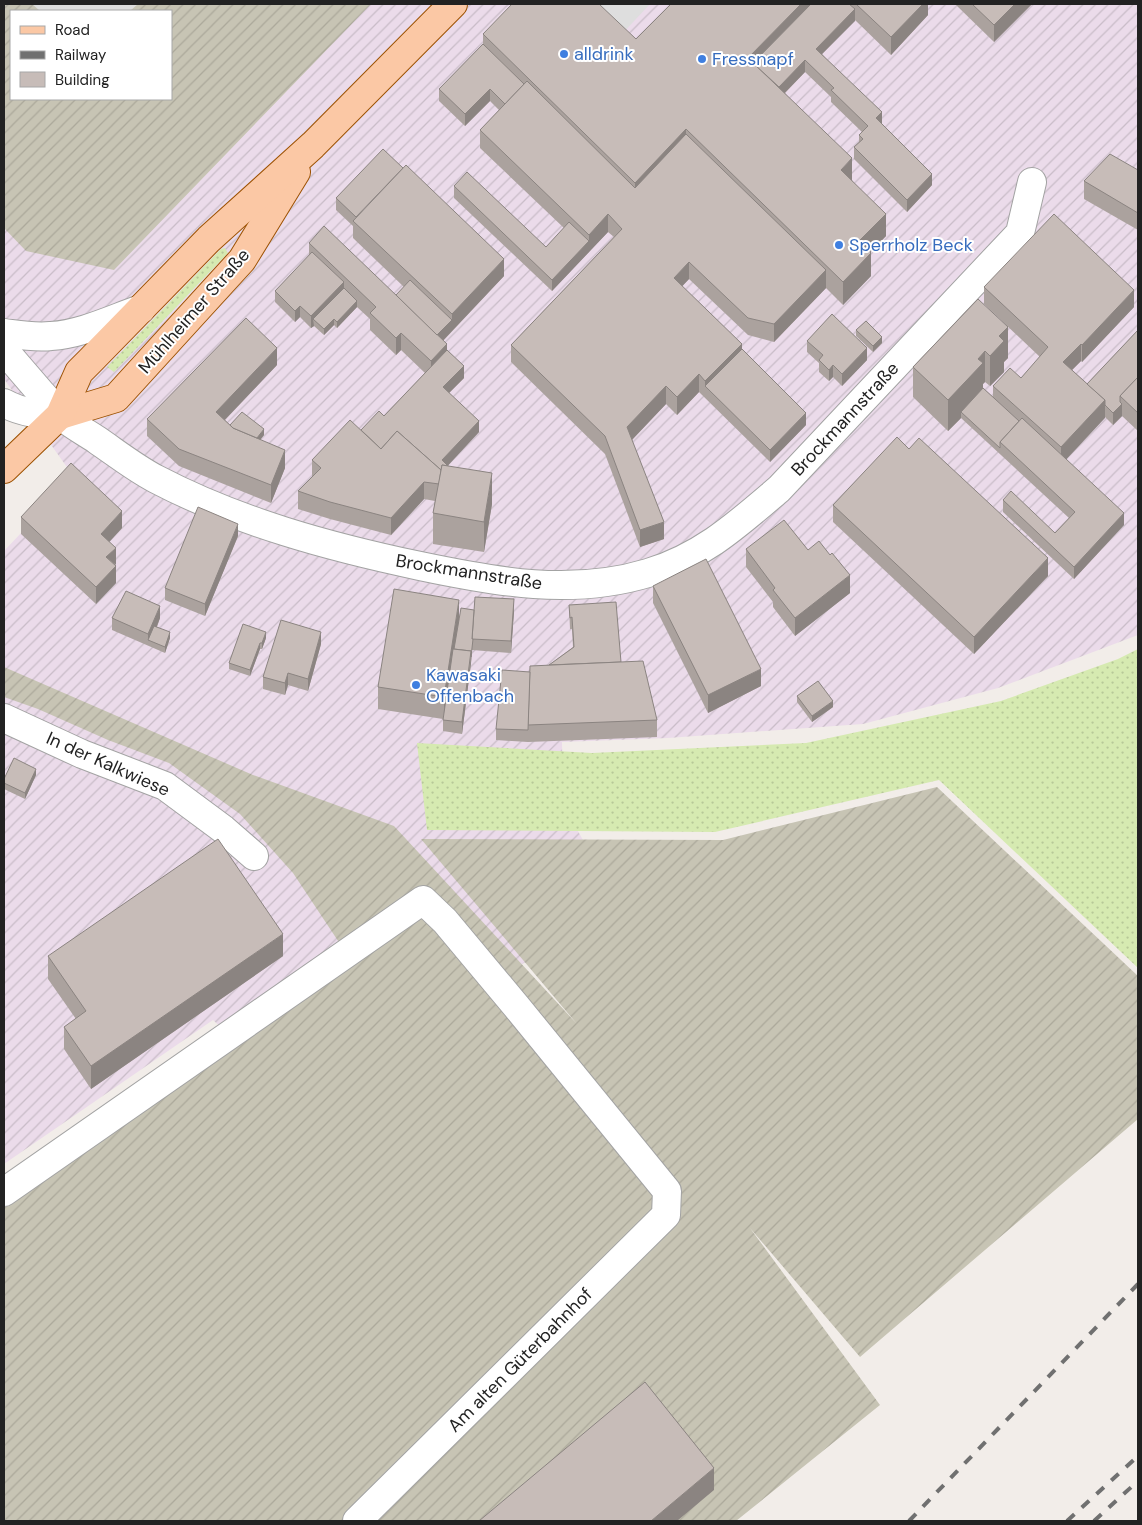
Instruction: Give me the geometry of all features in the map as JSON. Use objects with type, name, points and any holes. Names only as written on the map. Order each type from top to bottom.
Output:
[{"type":"main road","name":"Mühlheimer Straße","points":[[4,469],[60,415],[79,372],[210,239],[313,145],[453,4]]},
{"type":"main road","name":"Mühlheimer Straße","points":[[60,415],[116,398],[242,260],[313,145]]},
{"type":"street","name":"Brockmannstraße","points":[[4,350],[60,415],[147,474],[175,488],[254,520],[364,554],[462,574],[553,586],[611,581],[649,573],[680,560],[715,541],[746,518],[779,488],[1020,233],[1032,182]]},
{"type":"street","points":[[4,333],[24,336],[52,336],[79,331],[141,309]]},
{"type":"street","points":[[4,403],[16,410],[32,414],[60,415]]},
{"type":"street","name":"In der Kalkwiese","points":[[4,718],[82,754],[165,786],[223,829],[254,856]]},
{"type":"street","name":"Am alten Güterbahnhof","points":[[4,1192],[423,900],[445,921],[667,1191],[666,1215],[357,1521]]},
{"type":"shaded area","points":[[4,4],[1138,4],[1138,635],[998,688],[863,724],[668,738],[562,742],[563,805],[619,903],[302,1103],[213,1020],[4,1164],[4,551],[74,477],[4,379]]},
{"type":"shaded area","points":[[4,4],[371,4],[114,270],[26,251],[4,228]]},
{"type":"shaded area","points":[[32,4],[138,4],[131,10],[39,10]]},
{"type":"shaded area","points":[[587,4],[650,4],[620,36]]},
{"type":"shaded area","points":[[4,667],[253,775],[394,826],[577,1024],[421,839],[723,840],[937,787],[1138,976],[1138,1119],[860,1357],[750,1228],[880,1405],[736,1521],[4,1521],[4,1208],[354,965],[293,873],[240,814],[169,763],[4,697]]},
{"type":"green space","points":[[225,248],[228,253],[114,372],[107,367],[221,249]]},
{"type":"green space","points":[[1138,649],[1138,968],[939,780],[715,832],[427,830],[417,743],[592,753],[806,743],[1001,701],[1118,659]]},
{"type":"building","points":[[512,4],[599,4],[636,39],[671,4],[801,4],[748,58],[852,158],[841,170],[886,214],[859,241],[871,253],[843,282],[686,129],[635,183],[483,34]]},
{"type":"building","points":[[811,4],[849,4],[855,9],[816,49],[882,112],[876,118],[932,174],[907,200],[854,147],[863,139],[859,135],[868,126],[831,90],[834,88],[805,60],[779,87],[753,63]]},
{"type":"building","points":[[856,4],[923,4],[891,37]]},
{"type":"building","points":[[972,4],[1015,4],[994,25]]},
{"type":"building","points":[[483,44],[524,84],[505,104],[490,89],[465,114],[439,89]]},
{"type":"building","points":[[527,81],[635,188],[686,134],[826,270],[774,324],[748,318],[689,262],[674,278],[742,344],[705,381],[699,374],[677,397],[666,386],[627,427],[664,522],[640,530],[605,436],[511,345],[622,229],[608,214],[589,235],[480,130]]},
{"type":"building","points":[[383,149],[403,168],[356,217],[336,198]]},
{"type":"building","points":[[1110,154],[1138,170],[1138,213],[1084,181]]},
{"type":"building","points":[[406,165],[504,259],[452,314],[353,221]]},
{"type":"building","points":[[467,172],[546,247],[569,222],[589,241],[552,280],[454,186]]},
{"type":"building","points":[[1054,214],[1134,290],[1082,345],[1063,362],[1105,400],[1061,447],[993,386],[1010,368],[1021,378],[1048,347],[984,287]]},
{"type":"building","points":[[324,226],[447,344],[431,361],[401,333],[396,338],[370,313],[376,307],[309,243]]},
{"type":"building","points":[[312,252],[344,282],[311,316],[300,306],[295,311],[275,291]]},
{"type":"building","points":[[410,280],[452,320],[437,335],[396,295]]},
{"type":"building","points":[[344,288],[357,301],[337,322],[334,319],[324,329],[313,319]]},
{"type":"building","points":[[978,299],[1008,327],[999,336],[1004,341],[990,356],[985,351],[978,359],[983,363],[948,400],[913,367]]},
{"type":"building","points":[[832,314],[867,348],[842,374],[833,365],[829,370],[819,360],[823,355],[807,341]]},
{"type":"building","points":[[246,318],[277,348],[216,412],[233,428],[285,450],[271,485],[179,449],[147,419]]},
{"type":"building","points":[[866,321],[882,337],[873,346],[856,330]]},
{"type":"building","points":[[1138,330],[1138,377],[1120,396],[1122,404],[1113,413],[1105,405],[1105,400],[1087,384]]},
{"type":"building","points":[[742,349],[806,413],[770,450],[705,386]]},
{"type":"building","points":[[447,350],[464,366],[443,387],[479,421],[442,460],[448,466],[442,465],[441,470],[397,431],[381,449],[361,430],[379,411],[384,416]]},
{"type":"building","points":[[1138,377],[1138,413],[1120,396]]},
{"type":"building","points":[[983,388],[1019,421],[1000,442],[1000,448],[961,412]]},
{"type":"building","points":[[242,412],[264,429],[257,438],[230,425]]},
{"type":"building","points":[[1022,418],[1124,513],[1074,567],[1003,500],[1011,491],[1055,533],[1075,512],[1000,442]]},
{"type":"building","points":[[350,420],[381,449],[397,431],[441,470],[439,484],[424,482],[391,518],[330,502],[298,491],[321,468],[312,460]]},
{"type":"building","points":[[897,437],[909,449],[919,438],[1048,558],[974,637],[833,505]]},
{"type":"building","points":[[71,463],[122,511],[101,534],[116,548],[106,557],[116,566],[96,587],[21,517]]},
{"type":"building","points":[[442,465],[492,473],[484,522],[433,513]]},
{"type":"building","points":[[198,507],[238,524],[205,604],[165,588]]},
{"type":"building","points":[[784,520],[808,550],[819,541],[830,555],[832,553],[850,575],[795,618],[773,590],[775,588],[746,549]]},
{"type":"building","points":[[706,559],[761,669],[708,695],[653,586]]},
{"type":"building","name":"Kawasaki Offenbach","points":[[394,589],[459,600],[444,697],[378,687]]},
{"type":"building","points":[[126,591],[160,606],[148,634],[112,618]]},
{"type":"building","points":[[475,597],[514,599],[511,641],[472,639]]},
{"type":"building","points":[[616,602],[621,662],[549,665],[574,647],[572,617],[570,618],[569,605]]},
{"type":"building","points":[[461,608],[474,610],[471,657],[471,651],[454,649]]},
{"type":"building","points":[[281,620],[321,632],[308,679],[288,673],[285,683],[263,677]]},
{"type":"building","points":[[243,624],[266,632],[250,670],[229,663]]},
{"type":"building","points":[[154,626],[170,632],[165,647],[148,640]]},
{"type":"building","points":[[453,649],[471,651],[462,722],[443,720]]},
{"type":"building","points":[[643,661],[657,720],[528,725],[530,666]]},
{"type":"building","points":[[502,670],[530,672],[528,730],[496,729]]},
{"type":"building","points":[[818,681],[833,701],[812,716],[797,696]]},
{"type":"building","points":[[14,758],[36,769],[25,793],[4,783]]},
{"type":"building","points":[[218,839],[283,934],[91,1066],[64,1027],[86,1011],[48,956]]},
{"type":"building","points":[[645,1382],[714,1468],[651,1521],[479,1521]]},
{"type":"railway","points":[[909,1521],[1138,1284]]},
{"type":"railway","points":[[1067,1521],[1138,1456]]},
{"type":"railway","points":[[1094,1521],[1138,1481]]},
{"type":"place","name":"alldrink","points":[[564,54]]},
{"type":"place","name":"Fressnapf","points":[[702,59]]},
{"type":"place","name":"Sperrholz Beck","points":[[839,245]]},
{"type":"place","name":"Kawasaki Offenbach","points":[[416,685]]}]
